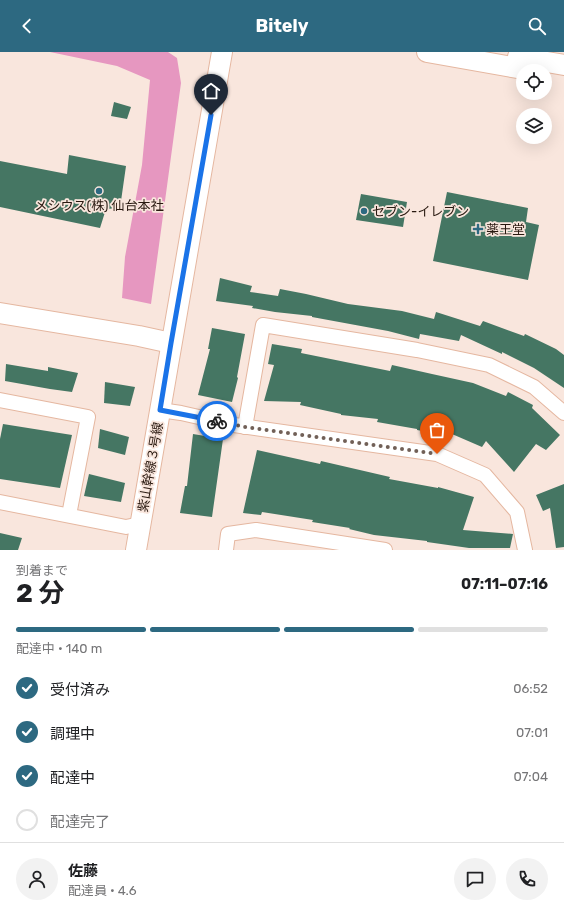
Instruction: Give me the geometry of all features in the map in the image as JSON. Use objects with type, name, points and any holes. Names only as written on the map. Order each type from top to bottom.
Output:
[{"type":"street","name":"紫山幹線３号線","points":[[136,550],[222,52]]},
{"type":"street","points":[[427,52],[516,68]]},
{"type":"street","points":[[503,52],[516,56],[564,64]]},
{"type":"street","points":[[552,74],[564,76]]},
{"type":"street","points":[[0,313],[139,336],[171,343]]},
{"type":"street","points":[[245,427],[263,325],[417,350],[489,365],[534,387],[564,413]]},
{"type":"street","points":[[0,400],[88,417],[69,515]]},
{"type":"street","points":[[160,410],[245,427],[437,454],[485,474],[517,512],[525,550]]},
{"type":"street","points":[[0,502],[126,527],[140,524]]},
{"type":"street","points":[[226,550],[228,534],[256,530],[385,550]]},
{"type":"shaded area","points":[[50,52],[168,52],[177,58],[181,83],[151,304],[122,298],[125,257],[142,165],[150,80],[117,66]]},
{"type":"building","points":[[114,102],[131,107],[127,119],[111,116]]},
{"type":"building","points":[[69,155],[126,166],[120,208],[106,209],[100,228],[0,207],[0,161],[67,174]]},
{"type":"building","points":[[447,192],[528,208],[526,222],[539,225],[528,280],[433,261]]},
{"type":"building","points":[[361,194],[407,202],[403,227],[356,220]]},
{"type":"building","points":[[220,278],[252,286],[250,292],[278,296],[280,289],[348,304],[402,311],[434,319],[436,312],[480,326],[483,321],[524,336],[525,334],[556,349],[564,355],[564,388],[534,368],[502,352],[502,354],[461,335],[459,341],[420,334],[419,339],[388,331],[312,316],[275,312],[252,308],[253,306],[216,301]]},
{"type":"building","points":[[212,328],[245,334],[238,378],[232,402],[198,395],[210,349],[208,349]]},
{"type":"building","points":[[272,344],[302,349],[301,353],[390,371],[392,365],[473,383],[506,396],[508,392],[533,405],[532,408],[560,435],[546,450],[536,444],[514,472],[486,441],[482,447],[445,431],[444,435],[377,422],[378,419],[341,415],[300,405],[301,402],[264,401],[274,365],[268,364]]},
{"type":"building","points":[[6,364],[48,371],[48,367],[78,373],[72,392],[5,381]]},
{"type":"building","points":[[105,382],[135,387],[130,406],[104,403]]},
{"type":"building","points":[[3,424],[72,435],[60,488],[0,479],[0,439]]},
{"type":"building","points":[[100,429],[129,437],[125,455],[98,448]]},
{"type":"building","points":[[193,434],[223,439],[212,517],[180,513],[185,486],[187,486]]},
{"type":"building","points":[[257,450],[320,464],[321,461],[390,477],[389,479],[438,487],[474,497],[463,530],[513,534],[510,548],[469,548],[427,541],[374,535],[349,529],[350,528],[312,522],[313,520],[262,512],[261,515],[243,513]]},
{"type":"building","points":[[89,474],[125,483],[121,502],[84,496]]},
{"type":"building","points":[[564,484],[564,547],[556,548],[550,508],[543,511],[536,495]]},
{"type":"building","points":[[0,533],[22,538],[18,550],[0,550]]},
{"type":"way so far","points":[[217,421],[245,427],[437,454]]},
{"type":"place","name":"メシウス(株) 仙台本社","points":[[99,191]]},
{"type":"place","name":"セブン-イレブン","points":[[364,211]]},
{"type":"place","name":"薬王堂","points":[[478,229]]},
{"type":"route","points":[[211,115],[160,410],[217,421]]}]
